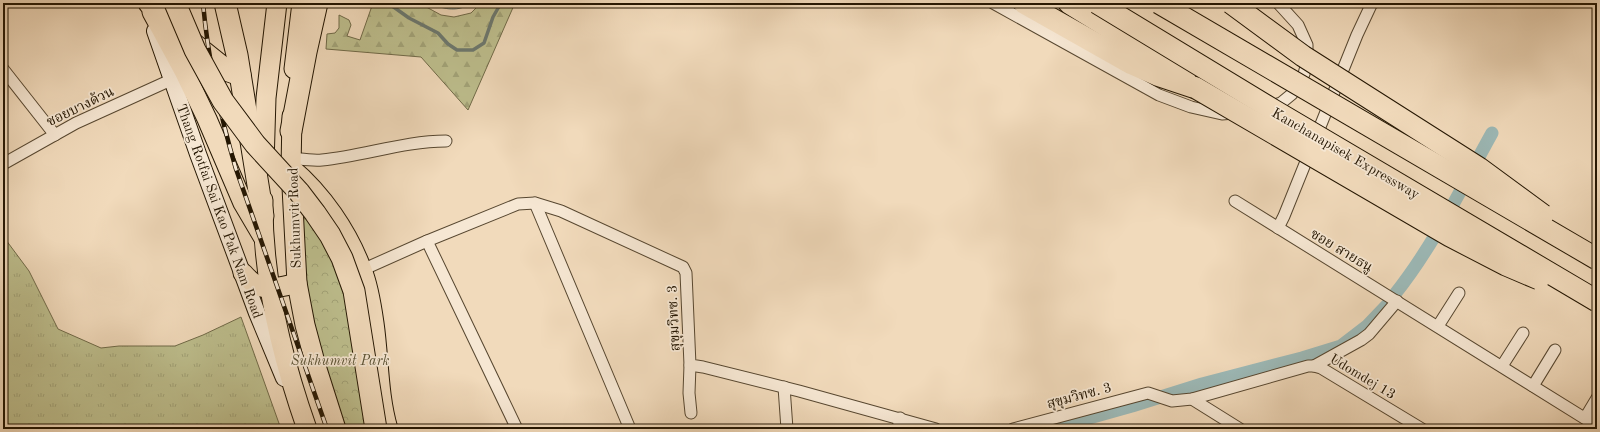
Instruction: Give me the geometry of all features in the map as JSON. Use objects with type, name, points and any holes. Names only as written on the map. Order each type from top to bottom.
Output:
[{"type":"highway","points":[[147,3],[170,25],[226,70],[240,75]]},
{"type":"highway","points":[[147,3],[160,25],[207,119],[243,203],[264,238]]},
{"type":"highway","points":[[175,3],[195,50],[223,101],[255,144],[299,192],[315,213],[342,258],[354,291],[376,429]]},
{"type":"highway","points":[[225,3],[240,75],[263,216]]},
{"type":"highway","name":"Sukhumvit Road","points":[[277,3],[266,98],[263,216],[264,238],[270,289],[284,356],[305,422]]},
{"type":"highway","name":"Sukhumvit Road","points":[[302,3],[293,81],[291,131],[291,163],[297,283],[316,366],[336,429]]},
{"type":"highway","points":[[291,131],[317,3]]},
{"type":"highway","points":[[1024,3],[1132,64],[1157,75],[1196,88]]},
{"type":"highway","points":[[1069,3],[1158,58],[1196,88],[1479,252],[1534,277],[1597,301]]},
{"type":"highway","name":"Kanchanapisek Expressway","points":[[1097,3],[1275,111],[1597,301]]},
{"type":"highway","points":[[1159,3],[1597,259]]},
{"type":"highway","points":[[1231,3],[1303,56],[1479,168],[1597,256]]},
{"type":"highway","points":[[291,163],[320,198],[343,231],[362,270],[374,322],[378,364],[388,429]]},
{"type":"highway","points":[[243,273],[255,285],[270,289],[297,283]]},
{"type":"main road","name":"Thang Rotfai Sai Kao Pak Nam Road","points":[[147,3],[198,154],[267,339],[305,422]]},
{"type":"street","points":[[993,3],[1159,95],[1191,107],[1222,114],[1258,110],[1281,103],[1292,94],[1304,74],[1307,62],[1307,45],[1298,25],[1278,3]]},
{"type":"street","points":[[1278,228],[1357,35],[1372,3]]},
{"type":"street","points":[[3,69],[55,135]]},
{"type":"street","name":"ซอยบางด้วน","points":[[3,164],[76,123],[173,79]]},
{"type":"street","points":[[291,163],[378,151],[429,141],[446,141]]},
{"type":"street","name":"ซอย สายธนู","points":[[1235,201],[1597,426]]},
{"type":"street","points":[[535,203],[630,429]]},
{"type":"street","name":"สุขุมวิทซ. 3","points":[[362,270],[427,241],[518,204],[535,203],[561,211],[683,267],[686,273],[690,365],[784,387],[899,424],[936,429]]},
{"type":"street","points":[[427,241],[516,429]]},
{"type":"street","points":[[1438,326],[1459,293]]},
{"type":"street","points":[[1314,366],[1369,334],[1397,301]]},
{"type":"street","points":[[1502,366],[1523,333]]},
{"type":"street","points":[[1533,386],[1555,350]]},
{"type":"street","points":[[690,365],[689,393],[691,413]]},
{"type":"street","name":"Udomdej 13","points":[[1172,401],[1192,399],[1308,366],[1314,366],[1321,368],[1422,429]]},
{"type":"street","points":[[784,387],[787,429]]},
{"type":"street","name":"สุขุมวิทซ. 3","points":[[1013,429],[1148,393],[1172,401]]},
{"type":"street","points":[[1585,418],[1597,398]]},
{"type":"street","points":[[1192,399],[1240,429]]},
{"type":"green space","points":[[373,3],[419,3],[441,15],[454,17],[471,13],[481,3],[515,3],[468,110],[421,57],[326,49],[327,34],[335,33],[339,28],[339,15],[349,20],[351,25],[347,36],[360,40]]},
{"type":"green space","name":"Sukhumvit Park","points":[[315,213],[330,235],[376,429],[336,429],[294,223]]},
{"type":"green space","points":[[3,236],[29,271],[58,329],[101,348],[119,346],[175,346],[241,317],[281,429],[3,429]]},
{"type":"water","points":[[430,3],[472,3],[462,8],[451,9]]},
{"type":"waterway","points":[[388,3],[409,18],[438,33],[448,44],[457,50],[473,50],[484,43],[493,17],[501,3]]},
{"type":"waterway","points":[[1395,294],[1435,236],[1492,133]]},
{"type":"waterway","points":[[1050,429],[1132,406],[1202,384],[1302,358],[1341,346],[1367,326],[1387,305]]},
{"type":"railway","points":[[203,3],[215,87],[236,169],[327,429]]}]
